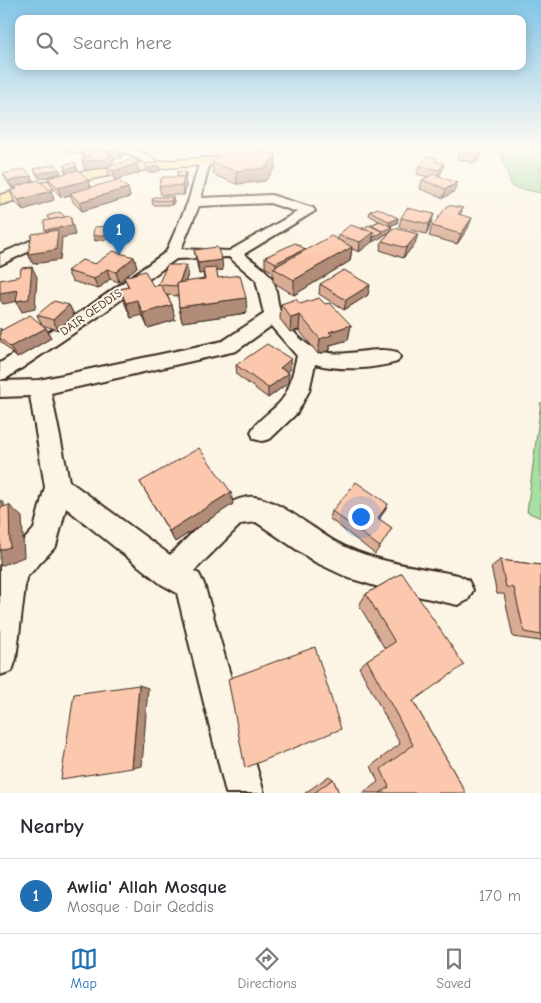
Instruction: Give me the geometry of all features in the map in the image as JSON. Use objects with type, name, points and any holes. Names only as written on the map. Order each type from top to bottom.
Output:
[{"type":"main road","points":[[0,200],[59,184]]},
{"type":"street","points":[[194,202],[271,199],[308,211],[234,254],[172,254],[194,202],[199,184]]},
{"type":"street","points":[[0,260],[46,238]]},
{"type":"street","name":"DAIR QEDDIS","points":[[0,372],[93,312],[172,254]]},
{"type":"street","points":[[234,254],[264,278],[273,316],[307,354],[321,359],[348,360],[390,357]]},
{"type":"street","points":[[0,388],[39,388],[229,346],[273,316]]},
{"type":"street","points":[[262,432],[289,407],[298,391],[307,354]]},
{"type":"street","points":[[0,659],[12,572],[46,536],[58,487],[39,388]]},
{"type":"street","points":[[58,487],[171,574],[189,584],[245,793]]},
{"type":"street","points":[[171,574],[232,516],[242,510],[254,508],[265,513],[300,538],[359,568],[458,590]]},
{"type":"green space","points":[[511,184],[541,184],[541,193],[512,187]]},
{"type":"green space","points":[[541,402],[541,518],[527,512]]},
{"type":"building","points":[[24,184],[43,184],[51,191],[19,200],[10,191],[17,189],[14,187]]},
{"type":"building","points":[[54,184],[73,184],[58,188]]},
{"type":"building","points":[[103,184],[123,184],[128,188],[79,202],[70,193]]},
{"type":"building","points":[[160,184],[182,184],[182,186],[159,186]]},
{"type":"building","points":[[433,184],[455,184],[446,189]]},
{"type":"building","points":[[154,197],[173,197],[171,201],[152,200]]},
{"type":"building","points":[[448,205],[463,208],[458,214],[472,218],[461,234],[432,226]]},
{"type":"building","points":[[378,208],[398,218],[390,222],[370,211]]},
{"type":"building","points":[[407,208],[434,214],[429,224],[401,218]]},
{"type":"building","points":[[60,212],[65,217],[50,220],[47,216]]},
{"type":"building","points":[[70,216],[72,225],[45,230],[44,221]]},
{"type":"building","points":[[380,221],[392,227],[382,231],[371,225]]},
{"type":"building","points":[[350,225],[374,232],[360,242],[338,235]]},
{"type":"building","points":[[369,225],[383,232],[374,237],[374,232],[362,229]]},
{"type":"building","points":[[111,226],[110,234],[93,236],[94,227]]},
{"type":"building","points":[[394,228],[418,234],[406,248],[382,241]]},
{"type":"building","points":[[58,230],[56,250],[28,254],[32,234]]},
{"type":"building","points":[[331,236],[352,247],[294,280],[273,268]]},
{"type":"building","points":[[295,243],[305,249],[276,263],[265,257]]},
{"type":"building","points":[[217,247],[222,260],[198,263],[194,250]]},
{"type":"building","points":[[113,251],[134,257],[116,272],[107,269],[94,279],[67,271],[82,260],[95,264]]},
{"type":"building","points":[[167,265],[186,265],[177,286],[158,285]]},
{"type":"building","points":[[32,267],[29,299],[16,301],[18,290],[0,293],[0,280],[20,276],[21,268]]},
{"type":"building","points":[[216,268],[218,278],[240,275],[246,298],[179,307],[177,283],[205,279],[203,269]]},
{"type":"building","points":[[344,270],[370,285],[346,300],[320,284]]},
{"type":"building","points":[[145,271],[153,286],[160,284],[172,305],[143,313],[137,300],[126,303],[120,289],[129,287],[124,277]]},
{"type":"building","points":[[319,298],[325,304],[330,303],[351,325],[329,332],[332,335],[320,339],[300,315],[291,318],[281,304],[296,299],[300,304]]},
{"type":"building","points":[[54,301],[69,305],[53,320],[37,315]]},
{"type":"building","points":[[30,315],[46,328],[10,347],[0,338],[0,331]]},
{"type":"building","points":[[267,344],[291,359],[280,368],[289,373],[268,388],[236,365]]},
{"type":"building","points":[[199,448],[231,492],[169,531],[140,482]]},
{"type":"building","points":[[356,482],[388,504],[378,518],[392,528],[380,547],[332,511]]},
{"type":"building","points":[[9,505],[10,547],[0,550],[0,508]]},
{"type":"building","points":[[500,560],[541,565],[541,635],[524,632],[514,588],[506,587]]},
{"type":"building","points":[[402,573],[464,665],[413,701],[466,793],[380,793],[389,787],[381,769],[413,745],[367,660],[395,642],[366,594]]},
{"type":"building","points":[[315,647],[341,729],[245,768],[228,679]]},
{"type":"building","points":[[139,685],[132,768],[61,779],[74,694]]},
{"type":"building","points":[[333,779],[339,793],[314,793]]},
{"type":"place","name":"Awlia' Allah Mosque","points":[[119,255]]}]
